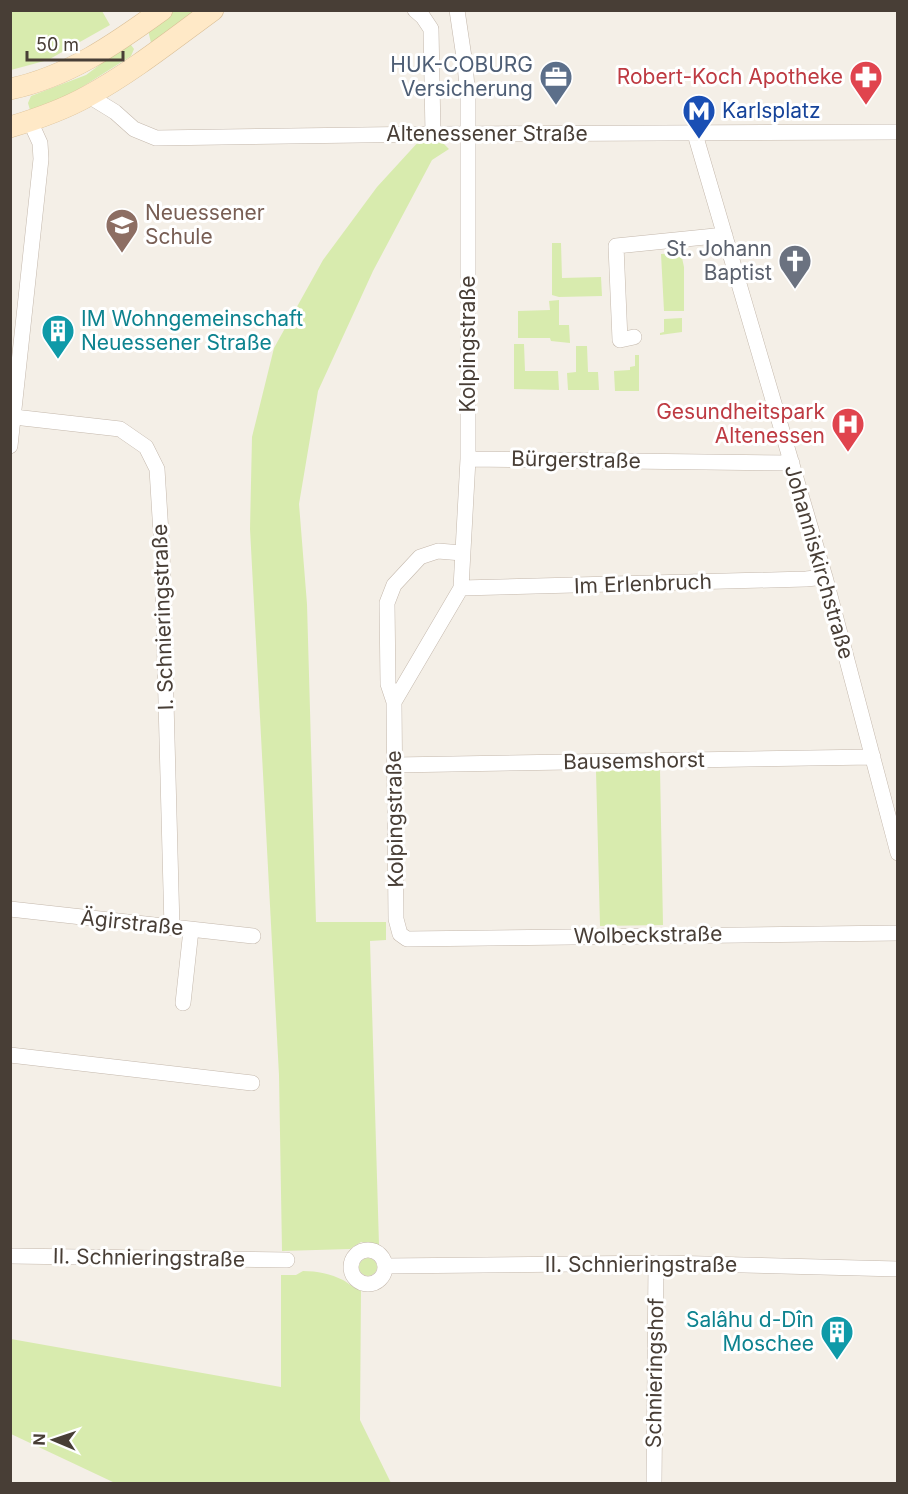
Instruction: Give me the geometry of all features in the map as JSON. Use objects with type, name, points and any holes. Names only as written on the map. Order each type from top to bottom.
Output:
[{"type":"main road","points":[[162,10],[132,32],[70,70],[19,87],[20,124],[89,96],[139,64],[213,10]]},
{"type":"main road","points":[[132,32],[139,45],[139,64]]},
{"type":"street","points":[[415,10],[431,29],[433,134]]},
{"type":"street","name":"Kolpingstraße","points":[[394,702],[461,588],[468,459],[468,83],[457,10]]},
{"type":"street","name":"Altenessener Straße","points":[[89,96],[115,112],[134,129],[156,138],[897,132]]},
{"type":"street","points":[[10,446],[41,159],[40,143],[20,124]]},
{"type":"street","name":"Johanniskirchstraße","points":[[695,134],[825,576],[897,853]]},
{"type":"street","points":[[634,337],[620,340],[616,246],[725,235]]},
{"type":"street","name":"I. Schnieringstraße","points":[[14,417],[120,429],[146,447],[157,468],[162,550],[171,928]]},
{"type":"street","name":"Bürgerstraße","points":[[468,459],[792,463]]},
{"type":"street","name":"Kolpingstraße","points":[[400,934],[396,919],[394,702],[388,684],[387,603],[394,585],[420,557],[438,551],[462,553]]},
{"type":"street","name":"Im Erlenbruch","points":[[461,588],[794,580],[825,576]]},
{"type":"street","name":"Bausemshorst","points":[[395,765],[873,757]]},
{"type":"street","name":"Ägirstraße","points":[[10,909],[253,936]]},
{"type":"street","points":[[183,1003],[191,930]]},
{"type":"street","name":"Wolbeckstraße","points":[[400,934],[407,939],[897,933]]},
{"type":"street","points":[[10,1055],[252,1083]]},
{"type":"street","name":"II. Schnieringstraße","points":[[10,1256],[287,1260]]},
{"type":"street","name":"II. Schnieringstraße","points":[[385,1266],[656,1263],[897,1269]]},
{"type":"street","name":"Schnieringshof","points":[[654,1484],[656,1263]]},
{"type":"green space","points":[[11,10],[102,11],[110,25],[48,60],[11,70]]},
{"type":"green space","points":[[174,11],[202,11],[152,47],[148,30]]},
{"type":"green space","points":[[131,45],[134,49],[131,56],[60,101],[30,110],[28,103],[31,96],[86,75],[125,46]]},
{"type":"green space","points":[[420,140],[443,143],[449,149],[432,160],[373,271],[318,391],[299,504],[307,604],[316,922],[386,922],[386,940],[370,941],[379,1245],[361,1242],[350,1249],[282,1251],[279,1075],[250,529],[252,437],[274,348],[323,260],[377,187]]},
{"type":"green space","points":[[552,243],[561,243],[562,278],[601,277],[602,296],[559,297],[552,295]]},
{"type":"green space","points":[[681,253],[684,267],[684,311],[664,311],[661,254]]},
{"type":"green space","points":[[559,300],[559,325],[569,325],[570,343],[551,341],[550,338],[518,338],[518,311],[550,310],[549,301]]},
{"type":"green space","points":[[682,318],[682,332],[660,335],[664,332],[664,319]]},
{"type":"green space","points":[[514,344],[524,344],[525,371],[558,371],[559,390],[514,389]]},
{"type":"green space","points":[[576,346],[587,346],[588,372],[598,372],[599,390],[568,390],[567,373],[576,372]]},
{"type":"green space","points":[[635,355],[639,355],[639,391],[615,391],[614,371],[630,370],[630,367],[635,366]]},
{"type":"green space","points":[[660,769],[663,925],[600,926],[596,771]]},
{"type":"green space","points":[[368,1258],[374,1261],[377,1267],[374,1273],[368,1276],[362,1273],[359,1267],[362,1261]]},
{"type":"green space","points":[[303,1271],[334,1276],[361,1290],[360,1420],[391,1483],[115,1483],[11,1434],[11,1339],[281,1387],[281,1275],[296,1275]]},
{"type":"place","name":"HUK-COBURG Versicherung","points":[[556,106]]},
{"type":"place","name":"Robert-Koch Apotheke","points":[[866,106]]},
{"type":"place","name":"Karlsplatz","points":[[699,140]]},
{"type":"place","name":"Neuessener Schule","points":[[122,254]]},
{"type":"place","name":"St. Johann Baptist","points":[[795,290]]},
{"type":"place","name":"IM Wohngemeinschaft Neuessener Straße","points":[[58,360]]},
{"type":"place","name":"Gesundheitspark Altenessen","points":[[848,453]]},
{"type":"place","name":"Salâhu d-Dîn Moschee","points":[[837,1361]]}]
